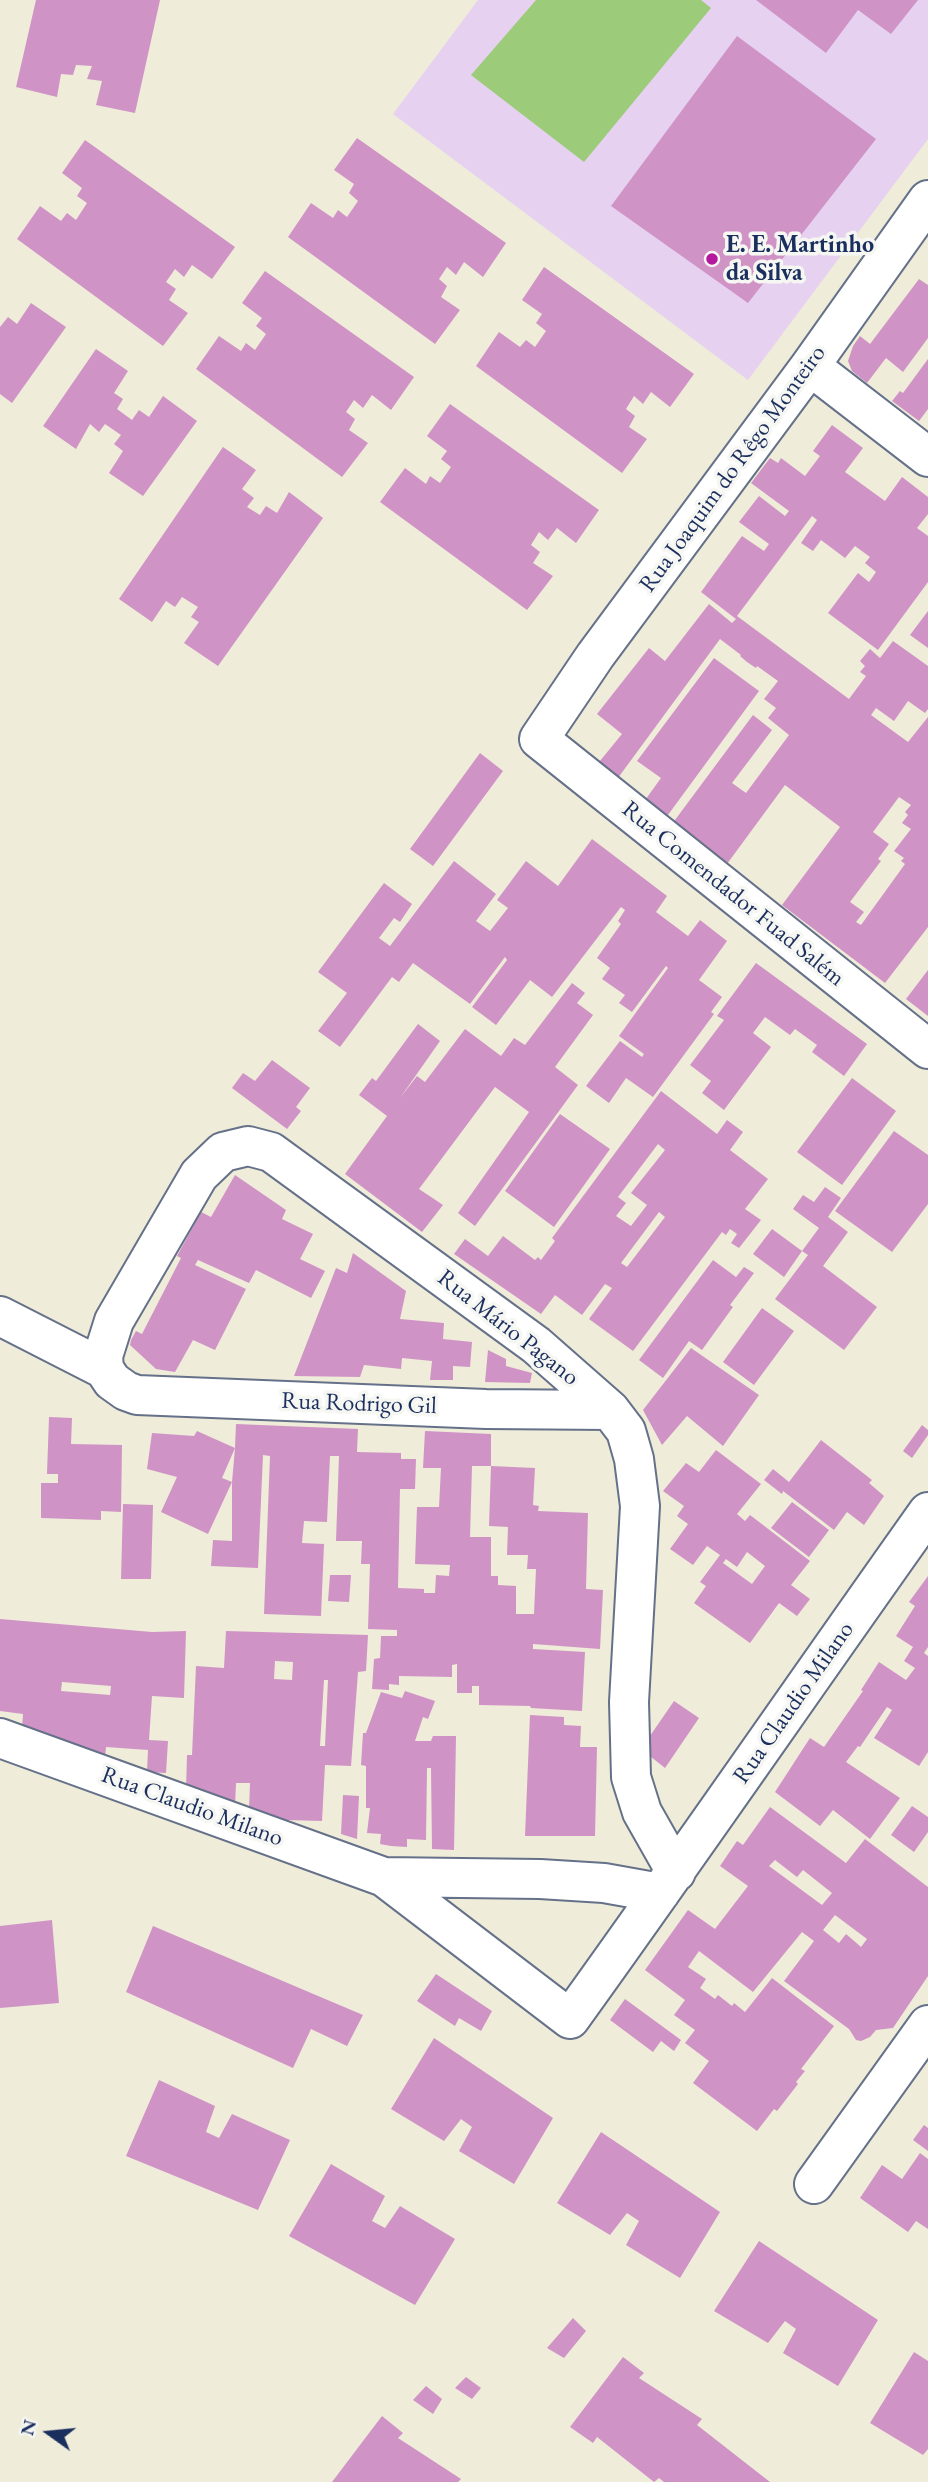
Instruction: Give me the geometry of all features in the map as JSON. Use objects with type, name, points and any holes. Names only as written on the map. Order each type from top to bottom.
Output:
[{"type":"street","name":"Rua Joaquim do Rêgo Monteiro","points":[[538,739],[595,656],[810,366],[928,200]]},
{"type":"street","points":[[810,366],[928,457]]},
{"type":"street","name":"Rua Comendador Fuad Salém","points":[[538,739],[928,1049]]},
{"type":"street","name":"Rua Mário Pagano","points":[[108,1375],[103,1356],[104,1345],[114,1321],[199,1175],[223,1152],[248,1146],[271,1152],[525,1336],[610,1410],[625,1431],[634,1459],[640,1506],[629,1702],[631,1777],[668,1883]]},
{"type":"street","name":"Rua Rodrigo Gil","points":[[0,1316],[108,1375],[126,1391],[137,1395],[486,1409],[610,1410]]},
{"type":"street","name":"Rua Claudio Milano","points":[[0,1738],[384,1877],[569,2019],[668,1883],[928,1512]]},
{"type":"street","name":"Rua Claudio Milano","points":[[384,1877],[668,1883]]},
{"type":"street","points":[[814,2184],[928,2025]]},
{"type":"shaded area","name":"E. E. Martinho da Silva","points":[[478,0],[928,0],[928,139],[748,380],[393,114]]},
{"type":"green space","points":[[536,0],[701,0],[711,8],[584,162],[471,75]]},
{"type":"building","points":[[36,0],[160,0],[135,113],[96,105],[102,81],[87,79],[92,66],[76,65],[73,75],[61,74],[57,97],[16,87]]},
{"type":"building","points":[[756,0],[918,0],[891,34],[858,10],[826,53]]},
{"type":"building","points":[[737,36],[876,139],[748,303],[611,206]]},
{"type":"building","points":[[357,138],[506,243],[483,277],[464,262],[456,275],[447,267],[439,279],[447,286],[441,297],[460,310],[435,344],[288,237],[311,203],[333,218],[338,210],[347,217],[358,201],[349,193],[354,184],[334,170]]},
{"type":"building","points":[[85,140],[235,247],[212,279],[192,265],[184,277],[175,269],[166,282],[176,289],[169,300],[188,313],[163,346],[17,239],[40,206],[61,221],[67,213],[76,220],[87,203],[77,196],[82,188],[62,173]]},
{"type":"building","points":[[544,267],[694,374],[670,407],[651,392],[643,404],[634,396],[626,409],[635,416],[629,427],[647,439],[622,473],[476,366],[499,332],[520,347],[526,340],[535,347],[546,331],[536,323],[542,314],[522,300]]},
{"type":"building","points":[[265,271],[414,377],[391,410],[372,395],[363,408],[354,400],[346,412],[355,419],[349,430],[368,443],[342,477],[196,369],[219,336],[241,351],[246,343],[255,350],[266,334],[256,326],[262,318],[242,303]]},
{"type":"building","points":[[919,279],[928,285],[928,338],[903,372],[886,358],[867,383],[852,371],[848,361],[853,346],[860,336],[870,344]]},
{"type":"building","points":[[31,303],[66,327],[12,403],[0,394],[0,327],[8,317],[17,324]]},
{"type":"building","points":[[96,349],[128,371],[114,393],[123,399],[117,409],[132,420],[139,410],[149,417],[163,396],[197,421],[143,496],[109,473],[123,451],[114,444],[121,435],[105,424],[99,432],[90,424],[76,449],[43,426]]},
{"type":"building","points":[[928,359],[928,409],[919,421],[892,401],[900,391],[903,393]]},
{"type":"building","points":[[450,404],[599,510],[576,543],[557,528],[548,540],[539,532],[531,545],[540,552],[533,563],[553,576],[527,610],[380,502],[405,468],[426,484],[430,476],[440,483],[451,467],[441,459],[447,451],[427,436]]},
{"type":"building","points":[[832,425],[863,448],[845,472],[885,501],[902,477],[928,497],[928,514],[917,528],[928,536],[928,582],[878,650],[828,613],[858,573],[869,582],[876,572],[865,563],[870,557],[855,546],[845,558],[821,540],[813,551],[801,543],[817,520],[812,516],[737,616],[849,699],[866,676],[860,672],[865,666],[860,661],[870,649],[880,658],[893,641],[928,666],[928,709],[925,713],[908,701],[894,721],[876,708],[871,715],[908,742],[928,717],[928,927],[885,983],[782,905],[840,827],[785,785],[727,864],[672,824],[753,715],[772,730],[732,783],[746,793],[789,735],[768,718],[776,708],[764,699],[778,681],[747,662],[720,639],[615,782],[595,767],[622,734],[597,714],[649,648],[665,661],[709,604],[732,623],[736,619],[701,592],[742,536],[764,551],[769,544],[739,522],[759,496],[785,516],[789,511],[751,483],[770,458],[778,463],[781,458],[805,476],[820,456],[813,451]],"holes":[[[899,797],[911,805],[905,812],[908,815],[902,823],[911,829],[894,851],[904,858],[901,861],[905,864],[861,925],[856,922],[864,912],[850,902],[881,861],[878,859],[889,844],[873,832]]]},
{"type":"building","points":[[223,447],[256,470],[242,489],[254,498],[247,507],[260,515],[266,506],[277,513],[289,492],[323,518],[218,666],[184,643],[199,622],[191,617],[198,607],[182,597],[175,607],[166,601],[152,622],[119,599]]},
{"type":"building","points":[[928,611],[928,648],[910,635]]},
{"type":"building","points":[[714,658],[759,691],[665,819],[643,803],[661,778],[637,761]]},
{"type":"building","points":[[480,753],[503,771],[433,866],[410,849]]},
{"type":"building","points":[[592,839],[667,896],[656,912],[688,936],[700,920],[727,941],[699,980],[722,997],[711,1012],[714,1014],[653,1097],[626,1078],[609,1103],[586,1086],[620,1041],[642,1057],[644,1054],[619,1036],[668,968],[666,966],[632,1012],[619,1003],[625,995],[602,979],[610,968],[597,958],[621,924],[618,921],[625,910],[621,907],[552,997],[530,980],[496,1025],[472,1007],[507,960],[505,957],[470,1004],[413,963],[399,982],[392,977],[340,1047],[318,1031],[347,993],[318,972],[384,883],[412,904],[400,922],[394,918],[379,938],[390,946],[454,861],[496,894],[476,921],[490,931],[508,908],[497,900],[526,861],[558,886]]},
{"type":"building","points":[[756,963],[867,1044],[844,1076],[812,1052],[817,1045],[795,1029],[790,1035],[765,1017],[753,1033],[771,1047],[724,1110],[702,1093],[711,1081],[690,1065],[724,1020],[717,1016]]},
{"type":"building","points":[[928,970],[928,1016],[906,999]]},
{"type":"building","points":[[572,983],[585,993],[577,1003],[593,1015],[555,1067],[578,1085],[475,1226],[458,1213],[529,1112],[495,1087],[419,1189],[443,1205],[422,1232],[345,1174],[387,1116],[359,1095],[372,1078],[376,1081],[418,1024],[440,1041],[400,1098],[417,1076],[425,1082],[465,1029],[501,1056],[514,1038],[525,1045]]},
{"type":"building","points":[[272,1060],[310,1088],[296,1107],[301,1111],[287,1129],[232,1088],[243,1073],[255,1081]]},
{"type":"building","points":[[852,1078],[896,1111],[842,1185],[797,1152]]},
{"type":"building","points":[[661,1091],[717,1134],[727,1120],[743,1132],[730,1150],[768,1179],[745,1209],[761,1220],[739,1248],[731,1243],[737,1234],[730,1229],[726,1235],[722,1232],[633,1351],[589,1319],[612,1288],[605,1284],[582,1315],[555,1295],[541,1314],[454,1254],[465,1239],[488,1256],[503,1236],[535,1260],[538,1257],[541,1260],[555,1241],[552,1238]],"holes":[[[658,1144],[665,1150],[631,1193],[647,1205],[631,1226],[616,1216],[626,1203],[618,1197]],[[659,1212],[665,1217],[627,1267],[621,1263]]]},
{"type":"building","points":[[560,1114],[610,1149],[554,1227],[505,1191]]},
{"type":"building","points":[[894,1131],[928,1155],[928,1204],[892,1252],[835,1211]]},
{"type":"building","points":[[235,1175],[286,1210],[282,1219],[313,1234],[300,1259],[325,1271],[311,1298],[256,1270],[249,1283],[198,1260],[195,1265],[246,1289],[215,1350],[193,1340],[175,1372],[156,1369],[130,1345],[131,1340],[136,1331],[142,1334],[181,1258],[177,1256],[201,1212],[211,1217]]},
{"type":"building","points":[[825,1187],[841,1198],[828,1217],[848,1232],[823,1266],[877,1307],[844,1350],[775,1299],[808,1255],[802,1251],[819,1228],[793,1209],[803,1195],[814,1202]]},
{"type":"building","points":[[772,1229],[802,1251],[784,1277],[753,1254]]},
{"type":"building","points":[[353,1253],[406,1291],[400,1319],[444,1323],[443,1339],[472,1342],[470,1367],[453,1366],[453,1380],[430,1380],[432,1361],[402,1358],[401,1369],[364,1365],[360,1377],[294,1376],[336,1268],[347,1273]]},
{"type":"building","points":[[713,1260],[736,1277],[744,1267],[754,1273],[702,1350],[689,1341],[663,1378],[639,1360]]},
{"type":"building","points":[[762,1308],[794,1331],[754,1385],[723,1362]]},
{"type":"building","points":[[691,1348],[759,1395],[723,1446],[687,1416],[662,1445],[643,1410]]},
{"type":"building","points":[[488,1350],[506,1359],[506,1366],[532,1373],[530,1383],[485,1382]]},
{"type":"building","points":[[49,1417],[72,1418],[71,1444],[122,1445],[121,1512],[101,1511],[101,1520],[41,1518],[41,1483],[58,1483],[58,1474],[47,1474]]},
{"type":"building","points":[[236,1424],[358,1429],[357,1452],[401,1453],[401,1459],[416,1459],[415,1489],[400,1489],[398,1588],[424,1589],[424,1593],[435,1593],[436,1575],[449,1576],[450,1565],[415,1564],[417,1507],[439,1507],[441,1468],[423,1468],[425,1431],[491,1434],[491,1466],[535,1468],[533,1505],[539,1506],[538,1511],[588,1513],[586,1589],[603,1590],[600,1649],[533,1644],[533,1649],[585,1652],[582,1711],[479,1705],[479,1686],[472,1686],[472,1693],[457,1693],[457,1664],[452,1665],[452,1677],[399,1676],[399,1685],[389,1684],[389,1690],[372,1689],[374,1659],[380,1658],[381,1636],[397,1636],[397,1630],[368,1629],[370,1564],[361,1564],[362,1541],[336,1541],[339,1456],[330,1456],[327,1522],[304,1521],[302,1543],[324,1544],[321,1616],[264,1614],[270,1456],[263,1455],[258,1568],[211,1566],[213,1540],[232,1541]],"holes":[[[472,1466],[491,1466],[489,1526],[508,1527],[507,1555],[528,1555],[527,1569],[536,1569],[534,1614],[516,1614],[516,1586],[498,1585],[498,1576],[491,1576],[491,1537],[470,1537]]]},
{"type":"building","points":[[922,1425],[928,1430],[928,1435],[912,1458],[903,1451]]},
{"type":"building","points":[[197,1431],[235,1448],[222,1478],[232,1482],[208,1534],[161,1512],[177,1477],[147,1469],[152,1433],[194,1436]]},
{"type":"building","points":[[821,1440],[872,1480],[869,1483],[884,1496],[864,1525],[847,1512],[834,1530],[764,1480],[773,1469],[789,1482]]},
{"type":"building","points":[[716,1450],[761,1484],[737,1514],[745,1521],[750,1515],[810,1561],[791,1585],[810,1599],[797,1616],[779,1603],[750,1643],[694,1603],[706,1586],[700,1582],[720,1555],[707,1546],[693,1565],[670,1549],[688,1524],[677,1516],[684,1506],[663,1491],[686,1463],[699,1472]],"holes":[[[747,1552],[765,1566],[752,1584],[723,1563],[726,1559],[737,1567]]]},
{"type":"building","points":[[792,1502],[829,1530],[809,1557],[771,1528]]},
{"type":"building","points":[[123,1504],[153,1505],[151,1579],[121,1579]]},
{"type":"building","points":[[330,1575],[351,1575],[349,1602],[328,1601]]},
{"type":"building","points":[[928,1576],[928,1647],[924,1653],[928,1656],[928,1752],[919,1766],[874,1738],[892,1710],[887,1707],[860,1747],[858,1746],[846,1762],[900,1798],[870,1839],[833,1810],[820,1826],[775,1792],[810,1738],[824,1747],[863,1691],[861,1690],[879,1662],[906,1680],[915,1668],[904,1661],[913,1647],[896,1636],[915,1606],[909,1602]]},
{"type":"building","points":[[0,1619],[152,1632],[186,1631],[184,1698],[152,1696],[149,1740],[168,1741],[166,1773],[147,1772],[148,1750],[106,1747],[105,1759],[22,1728],[23,1714],[0,1711]],"holes":[[[62,1682],[111,1686],[110,1695],[61,1691]]]},
{"type":"building","points":[[226,1631],[368,1635],[366,1671],[358,1672],[351,1766],[325,1765],[322,1821],[285,1820],[249,1810],[250,1783],[236,1783],[235,1807],[186,1790],[187,1755],[192,1755],[196,1666],[224,1668]],"holes":[[[275,1661],[293,1662],[292,1680],[274,1679]],[[324,1680],[328,1680],[325,1746],[320,1746]]]},
{"type":"building","points":[[405,1691],[435,1701],[428,1719],[423,1717],[415,1741],[431,1741],[433,1736],[456,1736],[454,1850],[432,1849],[431,1768],[427,1768],[426,1840],[407,1839],[407,1847],[391,1846],[380,1844],[381,1834],[367,1833],[370,1808],[366,1808],[366,1766],[361,1765],[363,1733],[366,1733],[381,1692],[402,1698]]},
{"type":"building","points":[[674,1701],[699,1718],[665,1768],[641,1749]]},
{"type":"building","points":[[530,1715],[564,1717],[564,1725],[581,1726],[580,1747],[597,1747],[595,1836],[525,1836]]},
{"type":"building","points":[[343,1795],[359,1796],[357,1839],[341,1834]]},
{"type":"building","points":[[912,1806],[928,1817],[928,1832],[914,1852],[891,1835]]},
{"type":"building","points":[[770,1807],[846,1863],[865,1839],[928,1887],[928,1976],[893,2028],[876,2030],[861,2041],[856,2040],[849,2029],[784,1981],[814,1941],[802,1932],[753,1992],[699,1951],[688,1967],[706,1979],[700,1988],[715,1999],[718,1995],[745,2012],[772,1978],[834,2026],[801,2069],[805,2071],[796,2082],[798,2084],[757,2131],[693,2083],[709,2061],[685,2043],[695,2030],[674,2015],[685,2000],[645,1970],[688,1910],[715,1929],[748,1886],[720,1866],[737,1841],[743,1845]],"holes":[[[775,1860],[797,1877],[803,1870],[832,1893],[822,1905],[769,1866]],[[835,1915],[867,1939],[861,1947],[846,1934],[839,1943],[823,1930]]]},
{"type":"building","points":[[52,1920],[59,2003],[0,2008],[0,1926]]},
{"type":"building","points":[[153,1926],[363,2015],[347,2046],[311,2029],[293,2068],[126,1992]]},
{"type":"building","points":[[436,1974],[492,2011],[481,2031],[459,2018],[455,2026],[417,2001]]},
{"type":"building","points":[[625,1999],[681,2040],[674,2051],[661,2041],[653,2052],[610,2020]]},
{"type":"building","points":[[434,2038],[553,2118],[514,2184],[459,2151],[472,2127],[461,2119],[444,2141],[391,2109]]},
{"type":"building","points":[[159,2080],[215,2106],[206,2132],[219,2138],[232,2114],[290,2140],[258,2210],[126,2156]]},
{"type":"building","points":[[924,2125],[928,2128],[928,2151],[913,2140]]},
{"type":"building","points":[[601,2132],[720,2212],[680,2278],[626,2245],[639,2221],[627,2213],[610,2235],[557,2203]]},
{"type":"building","points":[[920,2153],[928,2159],[928,2229],[916,2221],[908,2232],[860,2198],[882,2165],[902,2179]]},
{"type":"building","points":[[331,2164],[385,2196],[372,2221],[385,2228],[400,2206],[455,2239],[415,2305],[289,2236]]},
{"type":"building","points":[[759,2241],[878,2320],[838,2386],[783,2353],[796,2329],[785,2321],[768,2343],[714,2311]]},
{"type":"building","points":[[573,2318],[586,2331],[564,2358],[547,2348]]},
{"type":"building","points":[[914,2352],[928,2361],[928,2449],[923,2455],[870,2423]]},
{"type":"building","points":[[623,2357],[644,2373],[639,2378],[702,2419],[697,2425],[770,2482],[664,2482],[659,2478],[654,2482],[597,2437],[593,2443],[570,2427]]},
{"type":"building","points":[[466,2377],[481,2388],[472,2399],[455,2388]]},
{"type":"building","points":[[426,2386],[442,2399],[433,2414],[413,2400]]},
{"type":"building","points":[[382,2416],[403,2433],[398,2438],[461,2479],[458,2482],[332,2482]]},
{"type":"place","name":"E. E. Martinho da Silva","points":[[712,259]]}]
